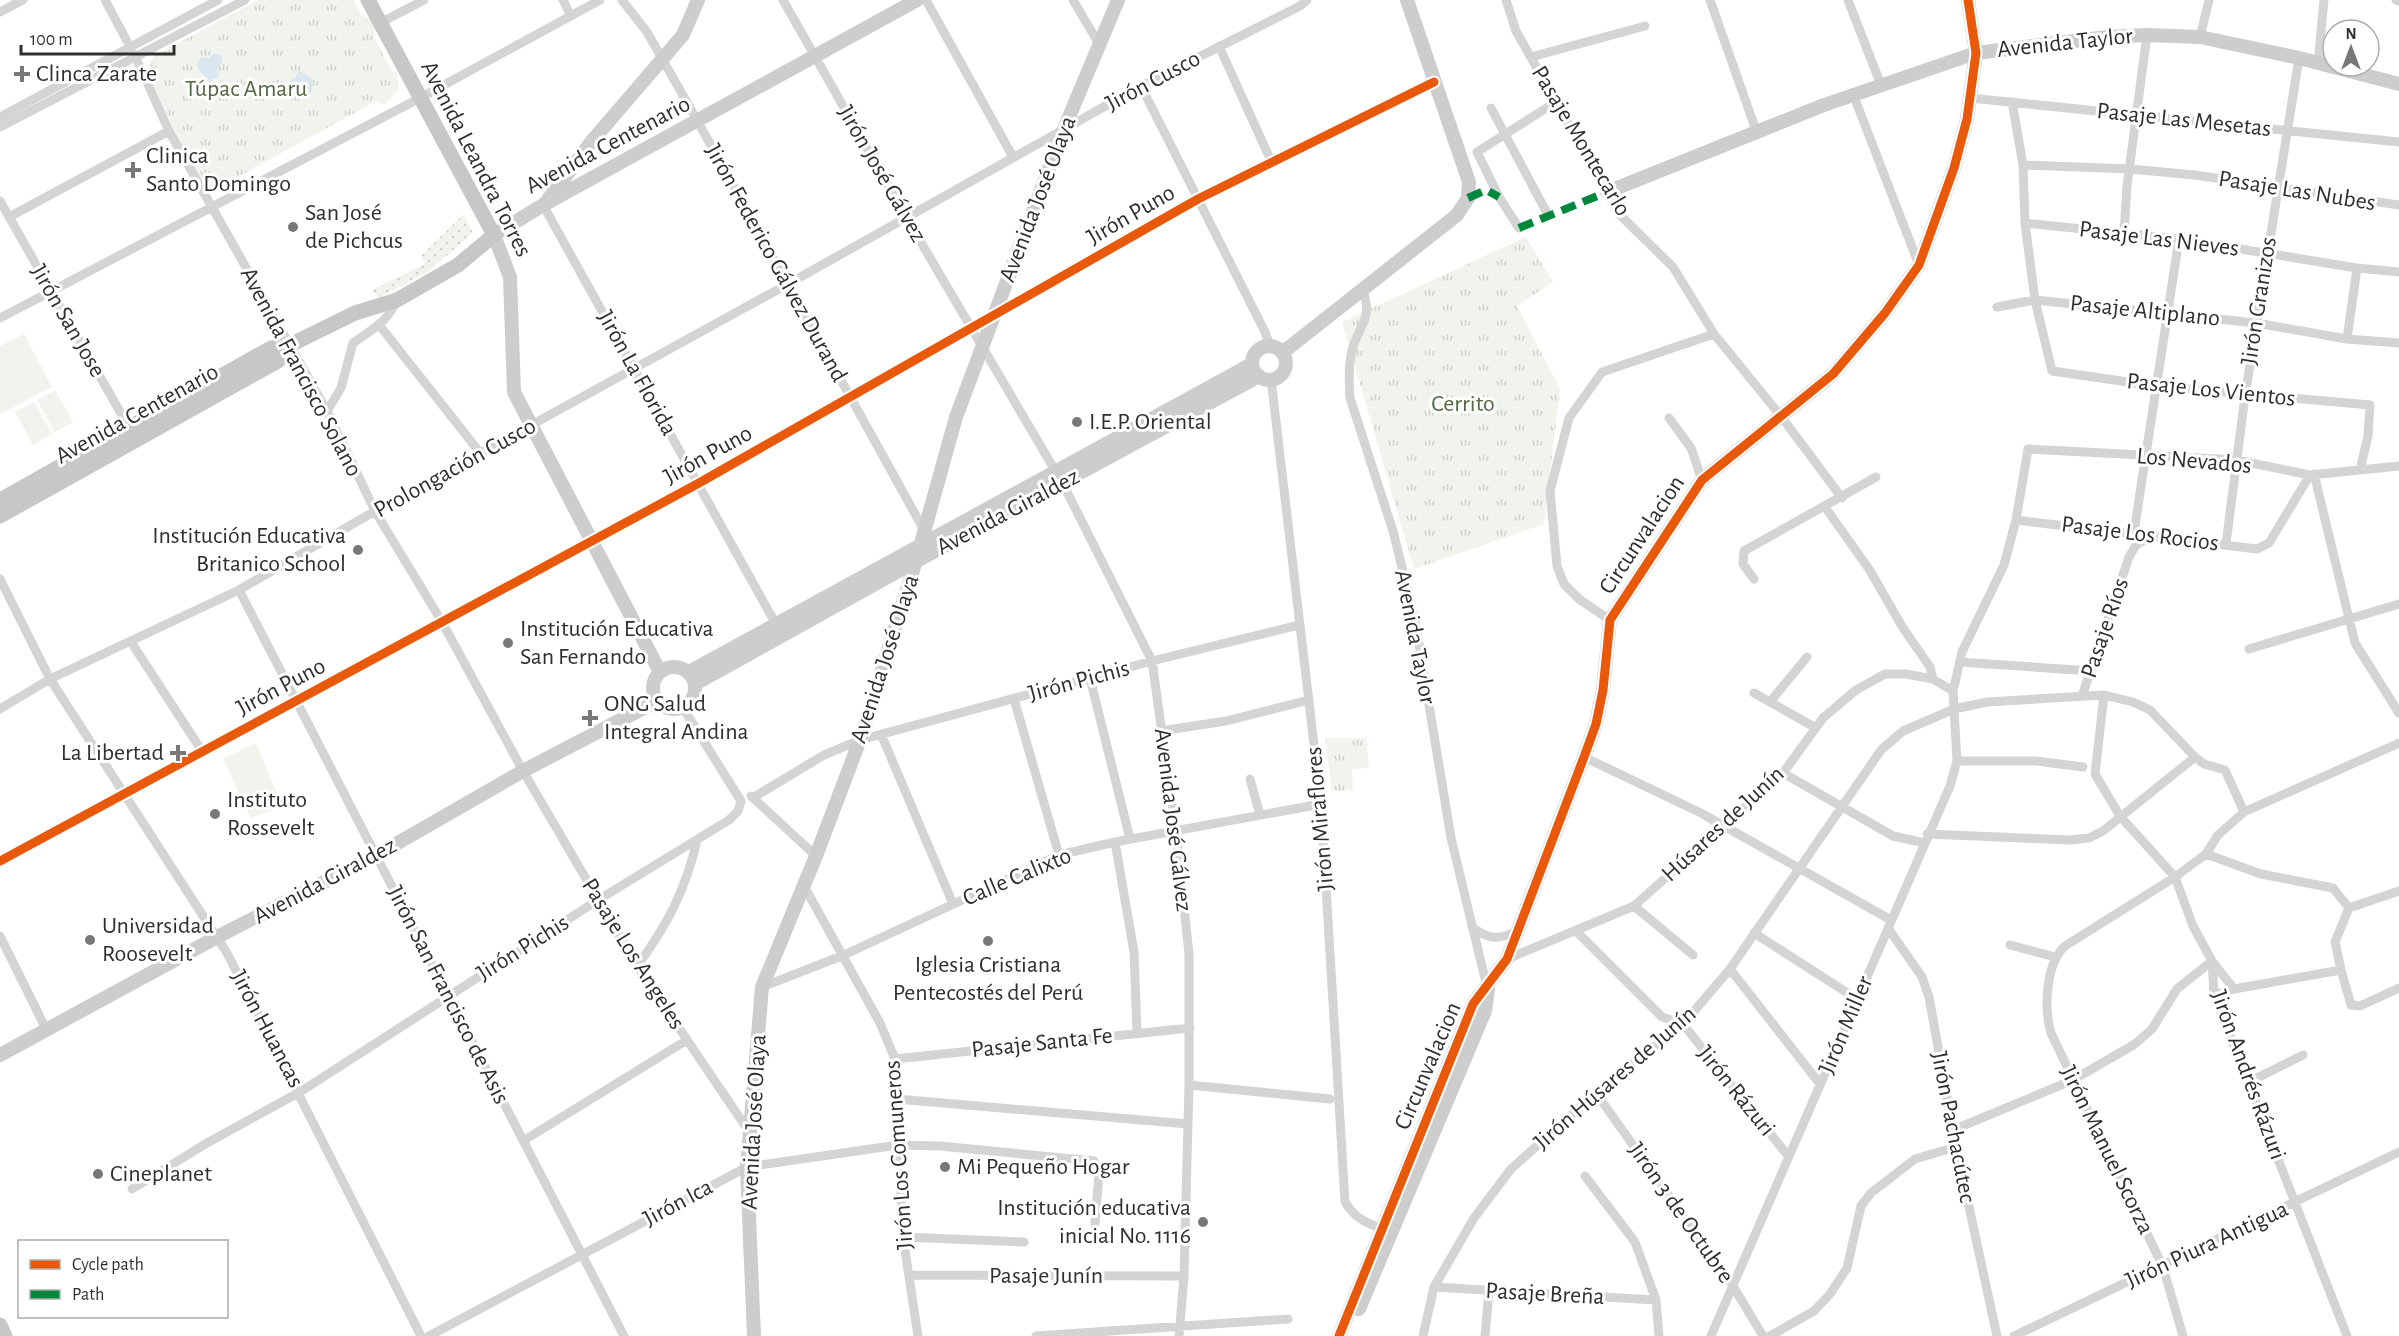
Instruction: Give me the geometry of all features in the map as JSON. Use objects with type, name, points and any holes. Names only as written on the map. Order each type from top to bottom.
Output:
[{"type":"main road","name":"Avenida Leandra Torres","points":[[368,0],[494,235]]},
{"type":"main road","name":"Avenida Centenario","points":[[0,516],[271,348],[290,345],[355,313],[397,300],[458,265],[494,235]]},
{"type":"main road","name":"Avenida Centenario","points":[[0,501],[133,434]]},
{"type":"main road","points":[[0,1325],[6,1336]]},
{"type":"street","points":[[0,12],[23,0]]},
{"type":"street","name":"Avenida Francisco Solano","points":[[105,0],[131,47],[169,131],[210,208],[327,411],[375,511],[442,622],[523,771]]},
{"type":"street","points":[[0,117],[218,0]]},
{"type":"street","points":[[380,23],[424,0]]},
{"type":"street","points":[[563,0],[571,16]]},
{"type":"street","points":[[0,318],[420,98],[600,0]]},
{"type":"street","name":"Jirón Federico Gálvez Durand","points":[[622,0],[642,24],[699,122],[924,530]]},
{"type":"street","points":[[543,205],[592,141],[683,35],[698,0]]},
{"type":"street","name":"Jirón José Gálvez","points":[[783,0],[982,347]]},
{"type":"street","name":"Avenida Centenario","points":[[494,235],[543,205],[699,122],[917,0]]},
{"type":"street","points":[[926,0],[1013,157]]},
{"type":"street","points":[[1073,0],[1099,44]]},
{"type":"street","name":"Avenida José Olaya","points":[[754,1336],[747,1167],[762,987],[816,856],[860,740],[916,561],[956,417],[1064,129],[1118,0]]},
{"type":"street","name":"Jirón Cusco","points":[[906,217],[1141,86],[1300,6],[1307,0]]},
{"type":"street","points":[[1282,354],[1457,215],[1468,198],[1469,182],[1407,0]]},
{"type":"street","name":"Pasaje Montecarlo","points":[[1506,0],[1516,31],[1619,214],[1673,267],[1714,334],[1780,415],[1842,498]]},
{"type":"street","points":[[1710,0],[1757,133]]},
{"type":"street","points":[[1848,0],[1881,85]]},
{"type":"street","name":"Circunvalacion","points":[[1348,1336],[1473,1005],[1488,989],[1507,959],[1584,757],[1596,724],[1603,690],[1610,620],[1702,480],[1833,374],[1897,297],[1919,265],[1954,168],[1970,98],[1976,53],[1968,0]]},
{"type":"street","points":[[2200,37],[2209,0]]},
{"type":"street","points":[[2318,63],[2324,0]]},
{"type":"street","points":[[0,127],[136,58],[240,1]]},
{"type":"street","points":[[1531,57],[1645,26]]},
{"type":"street","points":[[2124,235],[2147,35]]},
{"type":"street","name":"Avenida Taylor","points":[[1607,192],[1853,94],[1976,53],[2147,35],[2200,37],[2299,58],[2399,84]]},
{"type":"street","points":[[1219,46],[1271,161]]},
{"type":"street","name":"Jirón Granizos","points":[[2226,544],[2266,253],[2299,58]]},
{"type":"street","name":"Jirón Puno","points":[[0,861],[699,483],[1198,199],[1434,82]]},
{"type":"street","points":[[1141,86],[1266,332],[1270,346],[1282,354],[1284,368],[1278,376],[1261,373],[1257,351],[1270,346]]},
{"type":"street","points":[[1853,94],[1919,265]]},
{"type":"street","name":"Pasaje Las Mesetas","points":[[1970,98],[2399,142]]},
{"type":"street","points":[[1519,228],[1477,156],[1481,148],[1556,102]]},
{"type":"street","points":[[2012,102],[2023,165],[2025,223],[2035,300]]},
{"type":"street","points":[[1491,108],[1548,215]]},
{"type":"street","points":[[9,217],[169,131]]},
{"type":"street","name":"Pasaje Las Nubes","points":[[2023,165],[2130,169],[2195,175],[2399,205]]},
{"type":"street","name":"Jirón San Jose","points":[[0,201],[133,434]]},
{"type":"street","name":"Jirón La Florida","points":[[543,205],[779,630]]},
{"type":"street","name":"Prolongación Cusco","points":[[0,709],[50,679],[239,591],[375,511],[789,284],[906,217]]},
{"type":"street","name":"Pasaje Las Nieves","points":[[2025,223],[2179,239],[2357,268],[2399,272]]},
{"type":"street","name":"Avenida Leandra Torres","points":[[494,235],[508,268],[511,284],[514,392],[660,672]]},
{"type":"street","points":[[2134,532],[2179,239]]},
{"type":"street","points":[[2347,339],[2357,268]]},
{"type":"street","name":"Avenida Taylor","points":[[1363,291],[1368,314],[1352,350],[1349,378],[1350,398],[1393,531],[1415,620],[1451,838],[1488,989]]},
{"type":"street","points":[[327,411],[341,388],[353,343],[380,326],[391,315],[397,300]]},
{"type":"street","name":"Pasaje Altiplano","points":[[1997,307],[2035,300],[2256,323],[2347,339],[2399,343]]},
{"type":"street","name":"Pasaje Los Vientos","points":[[2035,300],[2052,371],[2245,396],[2370,405],[2370,419],[2360,470]]},
{"type":"street","points":[[380,326],[481,454]]},
{"type":"street","points":[[1610,620],[1579,599],[1564,584],[1557,566],[1550,491],[1569,418],[1602,372],[1714,334]]},
{"type":"street","name":"Avenida José Gálvez","points":[[982,347],[1059,479],[1152,662],[1176,832],[1189,954],[1189,1085],[1184,1276],[1180,1332]]},
{"type":"street","name":"Avenida Giraldez","points":[[692,678],[779,630],[919,547],[1059,479],[1261,373]]},
{"type":"street","name":"Jirón Miraflores","points":[[1261,373],[1299,625],[1321,804],[1345,1202],[1351,1213],[1366,1223],[1387,1230]]},
{"type":"street","points":[[1670,418],[1691,448],[1702,480]]},
{"type":"street","name":"Los Nevados","points":[[2016,520],[2028,450],[2238,460],[2312,474],[2399,466]]},
{"type":"street","points":[[2312,474],[2355,643],[2399,712]]},
{"type":"street","name":"Pasaje Los Rocios","points":[[2016,520],[2134,532],[2258,549],[2269,543],[2312,474]]},
{"type":"street","points":[[1754,579],[1743,564],[1744,551],[1876,477]]},
{"type":"street","name":"Avenida Giraldez","points":[[779,630],[916,561],[1059,479]]},
{"type":"street","points":[[1825,507],[1869,569],[1903,628],[1930,667],[1933,679]]},
{"type":"street","points":[[1954,709],[1953,691],[1962,652],[2004,565],[2016,520]]},
{"type":"street","name":"Pasaje Ríos","points":[[2082,696],[2129,557],[2136,545],[2153,535]]},
{"type":"street","name":"Jirón Huancas","points":[[0,579],[50,679],[217,937],[300,1092],[422,1336]]},
{"type":"street","name":"Jirón San Francisco de Asis","points":[[239,591],[624,1336]]},
{"type":"street","points":[[2249,650],[2399,604]]},
{"type":"street","name":"Jirón Pichis","points":[[132,1189],[207,1143],[300,1092],[598,900],[698,840],[734,816],[741,801],[749,796],[754,797],[824,755],[881,734],[1299,625]]},
{"type":"street","points":[[131,642],[202,751]]},
{"type":"street","points":[[1770,702],[1807,657]]},
{"type":"street","points":[[1960,662],[2091,671]]},
{"type":"street","points":[[676,667],[692,678],[693,698],[683,708],[670,709],[653,703],[653,686],[660,672],[676,667]]},
{"type":"street","name":"Húsares de Junín","points":[[1507,959],[1634,906],[1783,773],[1823,718],[1856,690],[1885,674],[1906,674],[1933,679],[1953,691]]},
{"type":"street","points":[[1090,678],[1130,839]]},
{"type":"street","points":[[1754,693],[1816,728]]},
{"type":"street","name":"Jirón Húsares de Junín","points":[[1423,1336],[1434,1287],[1474,1218],[1511,1169],[1596,1093],[1683,1024],[1730,969],[1839,807],[1881,750],[1903,731],[1954,709],[1987,702],[2104,695],[2133,702],[2150,710],[2194,757]]},
{"type":"street","name":"Jirón Andrés Rázuri","points":[[2104,695],[2095,774],[2120,816],[2175,877],[2193,926],[2212,961],[2214,995],[2347,1336]]},
{"type":"street","points":[[1014,699],[1059,855]]},
{"type":"street","points":[[1161,731],[1226,721],[1309,699]]},
{"type":"street","name":"Avenida Giraldez","points":[[0,1056],[217,937],[375,856],[523,771],[653,703]]},
{"type":"street","points":[[683,708],[741,801]]},
{"type":"street","name":"Jirón Miller","points":[[1711,1336],[1950,786],[1958,761],[1954,709]]},
{"type":"street","points":[[881,734],[953,904]]},
{"type":"street","points":[[2010,945],[2055,957],[2065,946],[2175,877],[2206,854],[2218,835],[2244,812],[2399,743]]},
{"type":"street","points":[[1584,757],[1723,825],[1889,924]]},
{"type":"street","points":[[1783,773],[1893,836],[2070,840],[2096,835],[2194,757],[2204,764],[2225,770],[2244,812]]},
{"type":"street","points":[[1958,761],[2036,760],[2083,767]]},
{"type":"street","name":"Pasaje Los Angeles","points":[[523,771],[637,966],[750,1133]]},
{"type":"street","points":[[1250,779],[1260,815]]},
{"type":"street","points":[[754,797],[816,856]]},
{"type":"street","name":"Calle Calixto","points":[[762,987],[844,955],[1059,855],[1130,839],[1321,804]]},
{"type":"street","points":[[637,966],[673,914],[691,868],[698,840]]},
{"type":"street","points":[[1115,842],[1134,952],[1137,1033]]},
{"type":"street","points":[[2206,854],[2261,874],[2333,888],[2349,908]]},
{"type":"street","name":"Jirón Los Comuneros","points":[[804,886],[880,1023],[895,1059],[903,1237],[918,1336]]},
{"type":"street","points":[[2399,891],[2349,908],[2335,942],[2351,1005],[2360,1006],[2399,988]]},
{"type":"street","points":[[1634,906],[1693,955]]},
{"type":"street","name":"Jirón Pachacútec","points":[[1889,924],[1922,977],[1929,997],[1956,1147],[1997,1336]]},
{"type":"street","points":[[1472,927],[1483,935],[1493,938],[1503,938],[1517,931]]},
{"type":"street","points":[[1576,932],[1662,1017],[1683,1024]]},
{"type":"street","points":[[1754,933],[1857,999]]},
{"type":"street","points":[[0,936],[47,1031]]},
{"type":"street","name":"Jirón Manuel Scorza","points":[[2055,957],[2046,999],[2046,1015],[2051,1033],[2163,1267],[2183,1336]]},
{"type":"street","points":[[1953,1130],[2073,1080],[2115,1057],[2152,1029],[2177,989],[2212,961],[2235,989]]},
{"type":"street","points":[[1730,969],[1820,1084]]},
{"type":"street","points":[[2214,995],[2235,989],[2341,970]]},
{"type":"street","name":"Jirón Rázuri","points":[[1683,1024],[1789,1157]]},
{"type":"street","name":"Pasaje Santa Fe","points":[[895,1059],[1190,1028]]},
{"type":"street","points":[[523,1141],[687,1040]]},
{"type":"street","points":[[2249,1082],[2303,1055]]},
{"type":"street","points":[[1189,1085],[1330,1099]]},
{"type":"street","name":"Jirón 3 de Octubre","points":[[1596,1093],[1733,1286],[1763,1336]]},
{"type":"street","points":[[897,1100],[1188,1124]]},
{"type":"street","name":"Jirón Ica","points":[[429,1336],[747,1167],[898,1145],[940,1146],[1094,1161],[1099,1172],[1095,1224]]},
{"type":"street","points":[[1770,1336],[1814,1311],[1830,1294],[1847,1268],[1861,1206],[1871,1193],[1915,1160],[1956,1147]]},
{"type":"street","name":"Jirón Piura Antigua","points":[[2014,1336],[2163,1267],[2399,1152]]},
{"type":"street","points":[[1585,1176],[1635,1242],[1656,1300],[1659,1336]]},
{"type":"street","name":"Circunvalacion","points":[[1339,1336],[1387,1230]]},
{"type":"street","points":[[903,1237],[1024,1242]]},
{"type":"street","name":"Pasaje Junín","points":[[909,1275],[1184,1276]]},
{"type":"street","name":"Pasaje Breña","points":[[1434,1287],[1656,1300]]},
{"type":"street","points":[[1485,1336],[1489,1290]]},
{"type":"street","points":[[1036,1336],[1180,1332],[1288,1319]]},
{"type":"green space","name":"Túpac Amaru","points":[[258,0],[353,0],[361,14],[370,19],[375,28],[374,37],[392,72],[397,71],[399,88],[385,105],[376,101],[232,180],[235,186],[211,188],[198,179],[149,77],[150,62],[154,56]]},
{"type":"green space","points":[[464,214],[473,233],[426,273],[378,298],[372,290],[425,264],[421,256]]},
{"type":"green space","name":"Cerrito","points":[[1526,237],[1553,282],[1517,306],[1560,389],[1544,524],[1414,569],[1342,322]]},
{"type":"green space","points":[[24,334],[52,387],[0,414],[0,346]]},
{"type":"green space","points":[[55,390],[73,422],[55,432],[37,400]]},
{"type":"green space","points":[[34,402],[52,434],[33,445],[15,412]]},
{"type":"green space","points":[[1325,738],[1366,738],[1369,768],[1352,769],[1353,790],[1332,791]]},
{"type":"green space","points":[[256,743],[282,806],[251,818],[223,759]]},
{"type":"shaded area","points":[[214,53],[221,55],[223,62],[218,67],[219,76],[210,81],[199,70],[197,64],[201,57],[209,58]]},
{"type":"shaded area","points":[[298,70],[312,79],[312,91],[309,94],[300,90],[292,98],[285,98],[290,81],[298,74]]},
{"type":"marked path","points":[[1468,198],[1486,190],[1499,197]]},
{"type":"marked path","points":[[1519,228],[1607,192]]},
{"type":"cycle path","points":[[1339,1336],[1473,1004],[1507,959],[1584,757],[1596,724],[1603,690],[1610,620],[1702,480],[1833,374],[1885,313],[1919,265],[1954,168],[1967,119],[1976,53],[1968,0]]},
{"type":"cycle path","points":[[0,861],[699,483],[1198,199],[1434,82]]},
{"type":"place","name":"Clinca Zarate","points":[[22,74]]},
{"type":"place","name":"Clinica Santo Domingo","points":[[133,170]]},
{"type":"place","name":"San José de Pichcus","points":[[293,227]]},
{"type":"place","name":"I.E.P. Oriental","points":[[1077,422]]},
{"type":"place","name":"Institución Educativa Britanico School","points":[[358,550]]},
{"type":"place","name":"Institución Educativa San Fernando","points":[[508,643]]},
{"type":"place","name":"ONG Salud Integral Andina","points":[[590,718]]},
{"type":"place","name":"La Libertad","points":[[178,753]]},
{"type":"place","name":"Instituto Rossevelt","points":[[215,814]]},
{"type":"place","name":"Universidad Roosevelt","points":[[90,940]]},
{"type":"place","name":"Iglesia Cristiana Pentecostés del Perú","points":[[988,941]]},
{"type":"place","name":"Mi Pequeño Hogar","points":[[945,1167]]},
{"type":"place","name":"Cineplanet","points":[[98,1174]]},
{"type":"place","name":"Institución educativa inicial No. 1116","points":[[1203,1222]]}]
